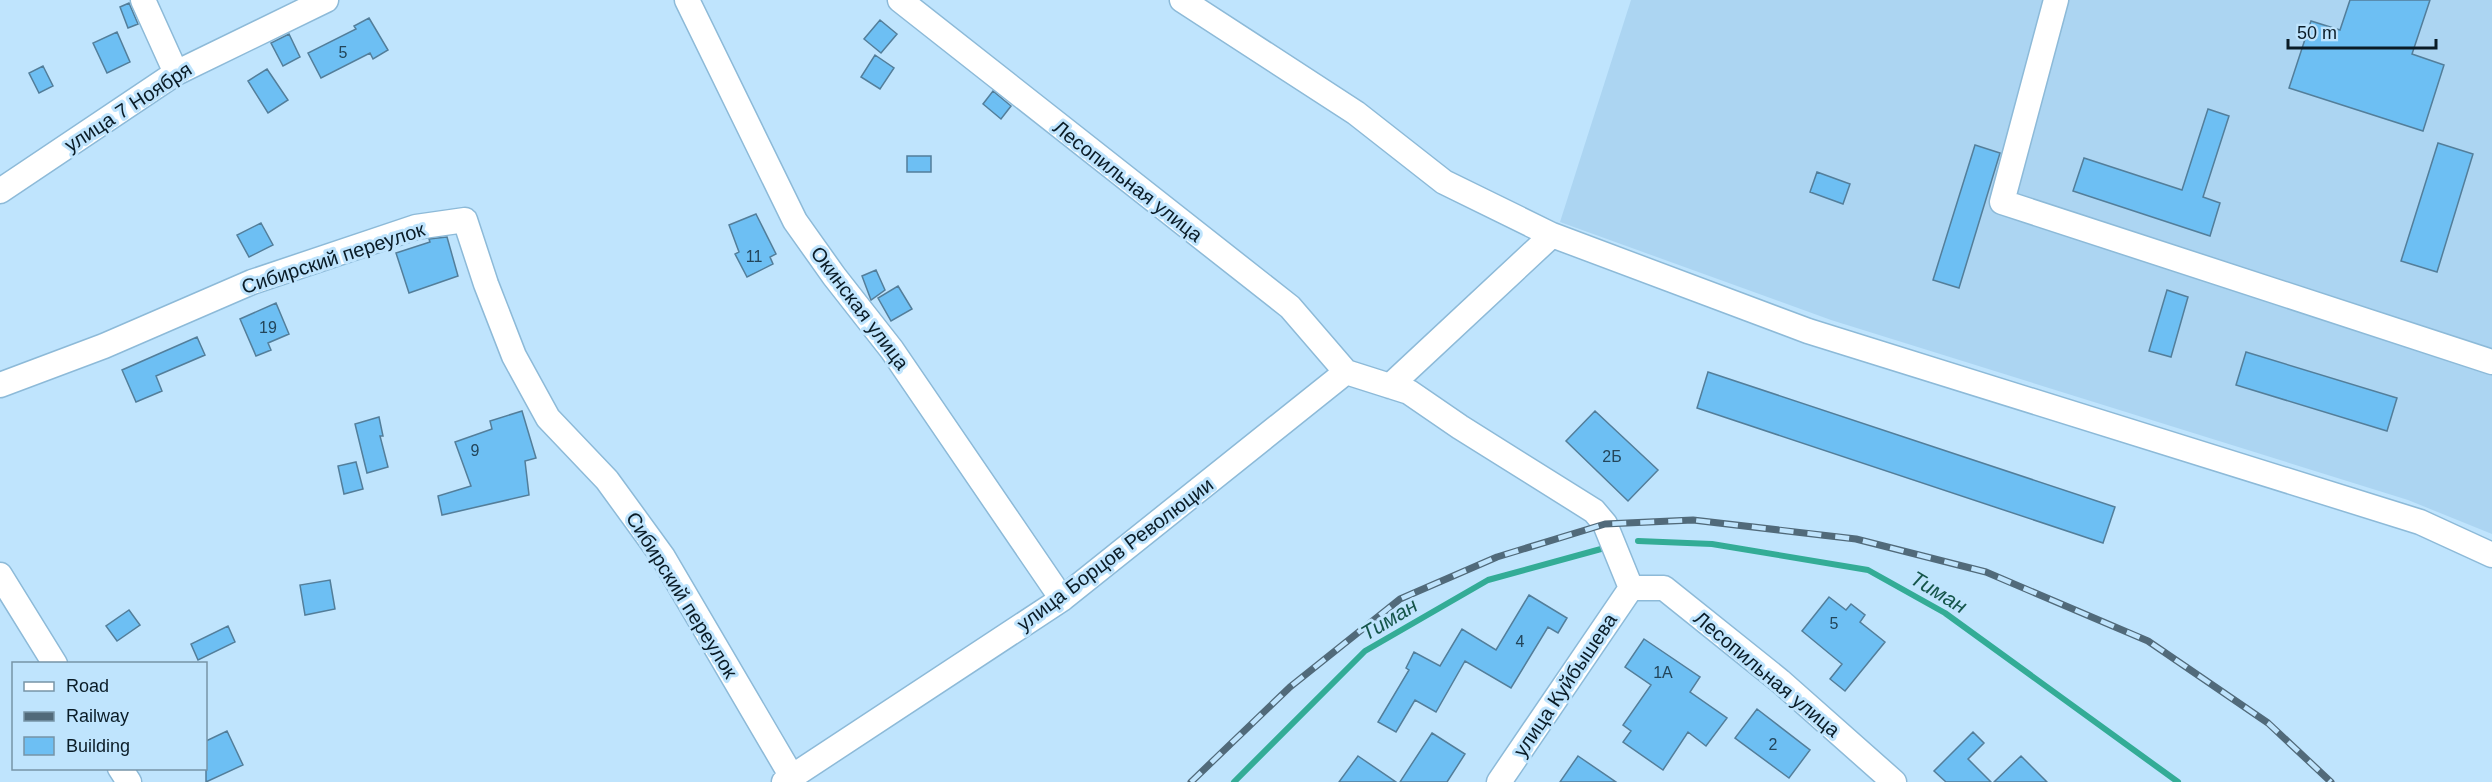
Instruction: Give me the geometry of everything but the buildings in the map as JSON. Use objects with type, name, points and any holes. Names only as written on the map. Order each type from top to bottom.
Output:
[{"type":"street","points":[[143,0],[176,73]]},
{"type":"street","name":"улица 7 Ноября","points":[[0,191],[176,73],[326,0]]},
{"type":"street","name":"Окинская улица","points":[[687,0],[795,220],[834,276],[892,350],[1062,599]]},
{"type":"street","name":"Лесопильная улица","points":[[900,0],[1290,307],[1346,372]]},
{"type":"street","points":[[1182,0],[1356,113],[1444,182],[1552,236],[1808,332],[2420,522],[2492,555]]},
{"type":"street","points":[[2056,0],[2002,202],[2492,362]]},
{"type":"street","name":"Сибирский переулок","points":[[0,385],[104,346],[252,282],[416,228],[465,220],[486,284],[514,356],[548,418],[607,480],[663,557],[788,780]]},
{"type":"street","points":[[1390,386],[1552,236]]},
{"type":"street","points":[[1346,372],[1408,392],[1594,511],[1605,524],[1631,588]]},
{"type":"street","name":"улица Борцов Революции","points":[[788,780],[1062,599],[1346,372]]},
{"type":"street","points":[[0,575],[54,662]]},
{"type":"street","name":"Лесопильная улица","points":[[1631,588],[1664,588],[1780,681],[1894,782]]},
{"type":"street","name":"улица Куйбышева","points":[[1499,782],[1631,588]]},
{"type":"shaded area","points":[[1631,0],[2492,0],[2492,534],[2408,500],[1831,320],[1560,222]]},
{"type":"waterway","name":"Тиман","points":[[1638,541],[1712,544],[1868,570],[1945,613],[2178,782]]},
{"type":"waterway","name":"Тиман","points":[[1234,782],[1365,651],[1488,580],[1601,549]]},
{"type":"railway","points":[[1191,782],[1290,687],[1400,599],[1497,557],[1605,524],[1693,520],[1856,539],[1986,572],[2148,641],[2268,723],[2331,782]]}]
